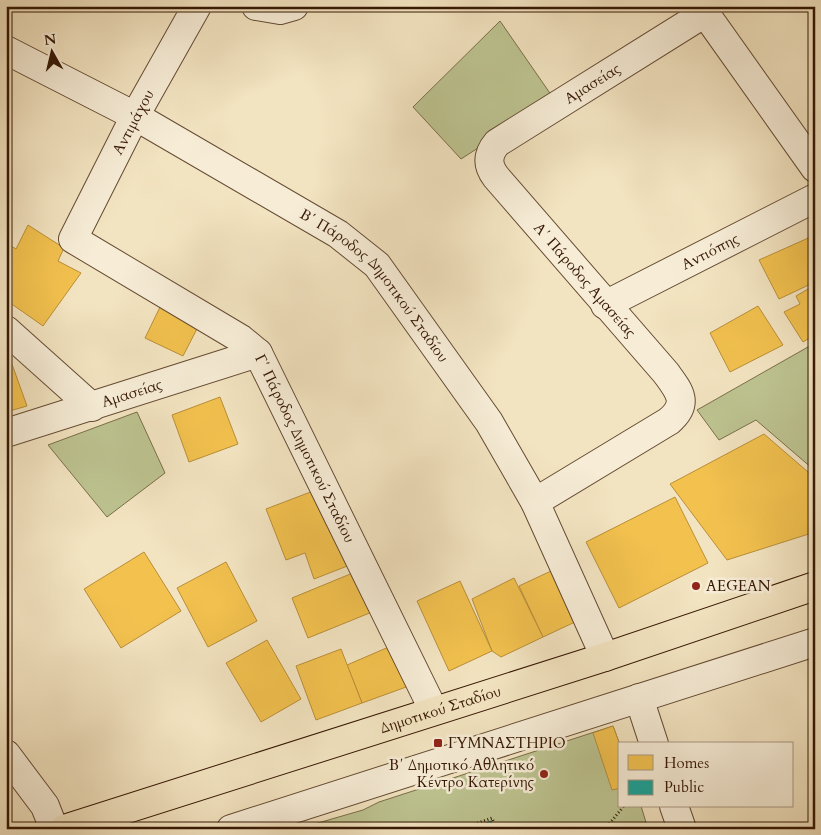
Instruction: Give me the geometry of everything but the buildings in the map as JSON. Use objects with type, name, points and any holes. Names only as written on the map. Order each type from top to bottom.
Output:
[{"type":"main road","name":"Δημοτικού Σταδίου","points":[[64,829],[605,656],[815,586]]},
{"type":"street","name":"Αντιμάχου","points":[[73,239],[135,116],[197,6]]},
{"type":"street","points":[[256,6],[268,10],[294,6]]},
{"type":"street","points":[[702,10],[815,168]]},
{"type":"street","name":"Αμασείας","points":[[489,159],[491,150],[496,142],[702,10]]},
{"type":"street","name":"Β΄ Πάροδος Δημοτικού Σταδίου","points":[[6,50],[135,116],[338,234],[377,265],[489,422],[535,502],[605,656]]},
{"type":"street","name":"Α΄ Πάροδος Αμασείας","points":[[489,159],[490,170],[496,178],[605,306],[666,373],[679,392],[681,402],[678,414],[669,421],[535,502]]},
{"type":"street","name":"Αντιόπης","points":[[605,306],[815,198]]},
{"type":"street","name":"Γ΄ Πάροδος Δημοτικού Σταδίου","points":[[73,239],[241,339],[258,353],[434,711]]},
{"type":"street","points":[[6,330],[92,407]]},
{"type":"street","name":"Αμασείας","points":[[6,433],[258,353]]},
{"type":"street","points":[[231,829],[815,642]]},
{"type":"street","points":[[638,698],[653,742]]},
{"type":"street","points":[[6,754],[26,778],[44,806],[54,829]]},
{"type":"street","points":[[675,808],[682,829]]},
{"type":"path","points":[[605,829],[622,808]]},
{"type":"path","points":[[461,829],[492,818],[496,829]]},
{"type":"path","points":[[367,824],[369,829]]},
{"type":"green space","points":[[500,21],[554,99],[461,159],[413,107]]},
{"type":"green space","points":[[815,343],[815,468],[813,469],[756,420],[719,440],[697,410]]},
{"type":"green space","points":[[137,412],[165,473],[107,517],[48,445]]},
{"type":"green space","name":"Β΄ Δημοτικό Αθλητικό Κέντρο Κατερίνης","points":[[613,726],[619,742],[618,808],[642,808],[648,829],[297,829],[363,810],[379,802]]},
{"type":"place","name":"AEGEAN","points":[[696,586]]},
{"type":"place","name":"ΓΥΜΝΑΣΤΗΡΙΟ","points":[[438,743]]},
{"type":"place","name":"Β΄ Δημοτικό Αθλητικό Κέντρο Κατερίνης","points":[[544,774]]}]
